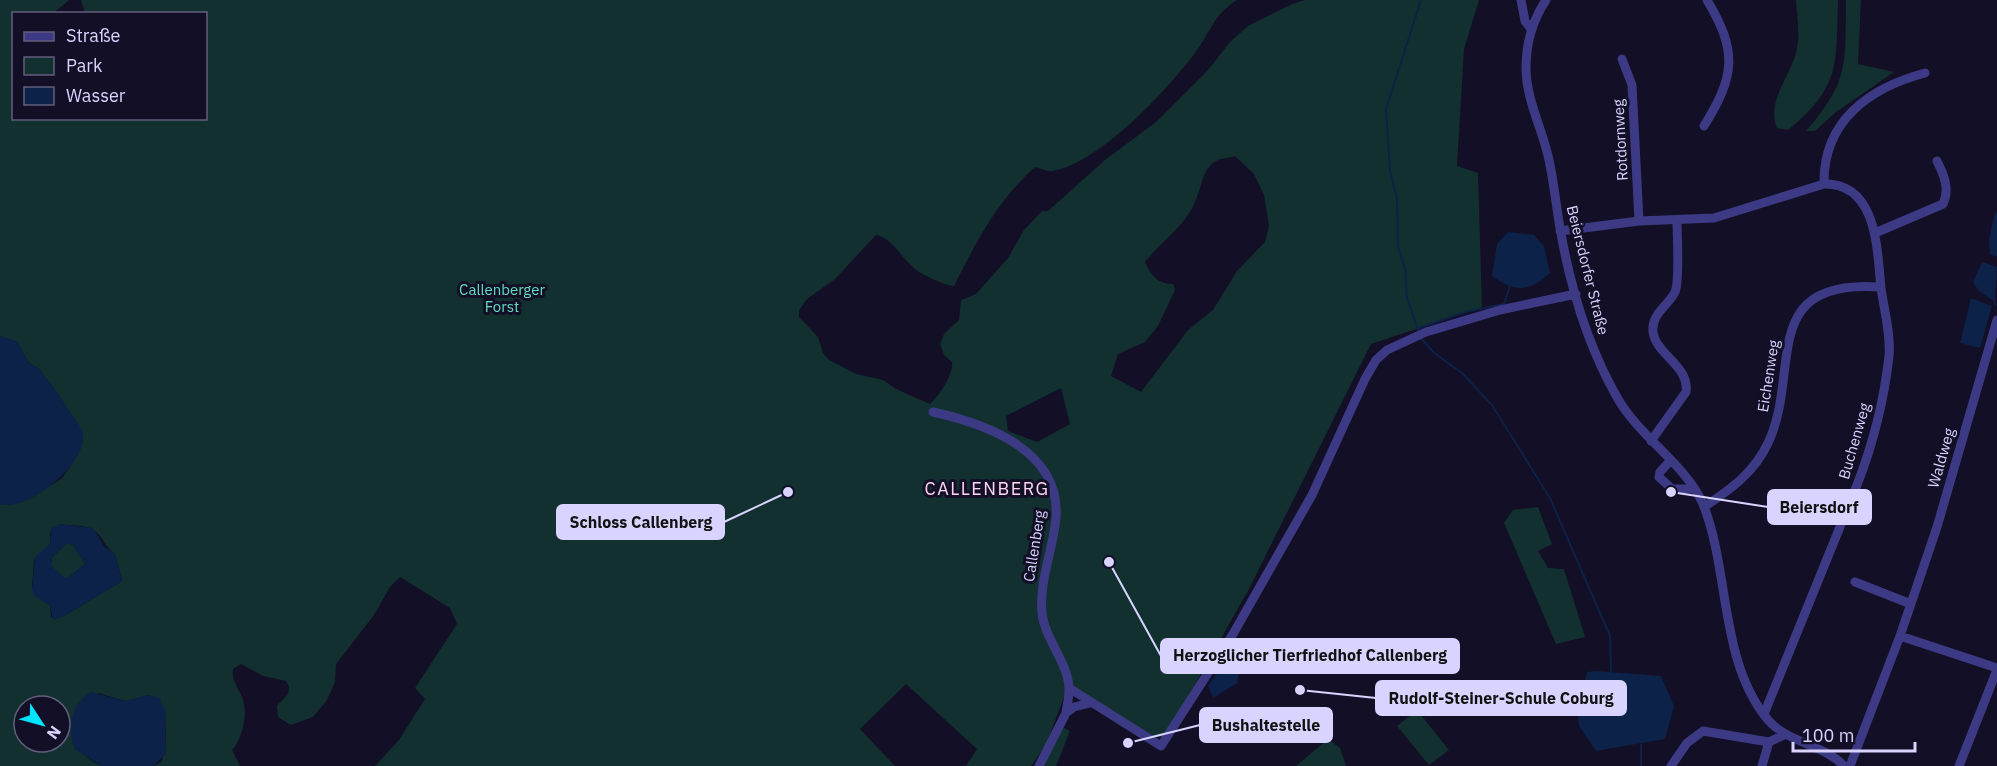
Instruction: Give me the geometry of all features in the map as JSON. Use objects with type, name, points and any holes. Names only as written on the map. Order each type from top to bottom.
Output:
[{"type":"street","points":[[1521,0],[1525,21],[1531,29],[1546,0]]},
{"type":"street","points":[[1704,126],[1725,88],[1729,58],[1720,22],[1707,0]]},
{"type":"street","name":"Beiersdorfer Straße","points":[[1531,29],[1527,48],[1529,91],[1549,160],[1560,231],[1589,340],[1602,369],[1628,414],[1694,489],[1704,507],[1737,655],[1748,685],[1764,714],[1778,729],[1829,752],[1844,766]]},
{"type":"street","name":"Rotdornweg","points":[[1622,59],[1632,85],[1639,222]]},
{"type":"street","points":[[1560,231],[1639,222],[1714,218],[1742,211],[1801,189],[1824,184],[1825,155],[1830,142],[1850,114],[1885,86],[1925,73]]},
{"type":"street","points":[[1875,233],[1943,204],[1947,192],[1944,174],[1937,161]]},
{"type":"street","name":"Buchenweg","points":[[1764,714],[1857,485],[1875,433],[1889,352],[1875,233],[1867,209],[1855,195],[1842,187],[1824,184]]},
{"type":"street","points":[[1651,441],[1686,392],[1687,386],[1684,375],[1663,350],[1653,333],[1657,315],[1677,288],[1677,221]]},
{"type":"street","name":"Eichenweg","points":[[1704,507],[1746,476],[1768,443],[1777,418],[1787,344],[1795,321],[1807,305],[1837,288],[1853,285],[1881,287]]},
{"type":"street","points":[[1039,766],[1066,713],[1069,688],[1161,746],[1167,740],[1233,634],[1312,495],[1365,379],[1376,360],[1387,350],[1426,332],[1500,310],[1576,294]]},
{"type":"street","name":"Waldweg","points":[[1850,766],[1900,636],[1937,527],[1997,320]]},
{"type":"street","name":"Callenberg","points":[[933,412],[979,424],[994,431],[1030,455],[1044,469],[1051,483],[1056,510],[1042,593],[1042,612],[1069,688]]},
{"type":"street","points":[[1670,461],[1660,472],[1659,477],[1672,489],[1694,489]]},
{"type":"street","points":[[1855,582],[1911,604]]},
{"type":"street","points":[[1900,636],[1997,669],[1959,766]]},
{"type":"street","points":[[1066,713],[1074,707],[1090,703]]},
{"type":"street","points":[[1671,766],[1687,743],[1703,731],[1769,742],[1786,734]]},
{"type":"street","points":[[1762,766],[1769,742]]},
{"type":"green space","name":"Callenberger Forst","points":[[0,0],[69,0],[55,12],[12,12],[12,120],[207,120],[207,12],[85,12],[81,0],[1237,0],[1217,18],[1195,53],[1150,105],[1111,140],[1072,165],[1053,171],[1035,167],[1022,180],[989,222],[954,286],[939,282],[919,272],[887,240],[876,235],[835,279],[807,299],[799,310],[799,317],[818,337],[823,353],[829,360],[856,374],[883,380],[896,389],[930,404],[938,396],[951,372],[952,362],[944,355],[940,344],[944,334],[959,320],[961,300],[976,294],[1008,258],[1024,230],[1042,211],[1048,211],[1105,160],[1156,122],[1208,70],[1230,42],[1248,26],[1305,0],[1479,0],[1464,49],[1457,166],[1478,173],[1482,307],[1371,344],[1249,589],[1165,737],[1154,737],[1088,699],[1065,694],[1046,745],[1031,766],[966,766],[977,749],[906,684],[860,729],[895,766],[375,766],[399,740],[425,699],[415,688],[457,624],[450,608],[400,577],[390,587],[374,615],[336,664],[335,682],[327,700],[313,717],[291,725],[278,717],[277,706],[289,692],[286,681],[263,676],[241,664],[233,669],[233,677],[242,696],[245,713],[239,740],[232,750],[240,766],[153,766],[162,761],[166,741],[165,710],[149,695],[125,701],[98,693],[72,732],[72,694],[12,694],[12,754],[72,754],[72,736],[82,753],[101,766],[0,766],[0,504],[22,502],[55,483],[63,477],[79,453],[79,426],[39,369],[28,362],[18,342],[0,336]],"holes":[[[1235,156],[1254,174],[1264,195],[1269,226],[1265,242],[1237,271],[1213,310],[1188,330],[1141,392],[1111,376],[1118,354],[1145,342],[1158,326],[1175,290],[1173,284],[1163,283],[1156,278],[1145,262],[1187,217],[1208,168],[1218,160]],[[1061,388],[1070,424],[1037,442],[1008,431],[1006,416]],[[60,524],[83,526],[99,535],[115,554],[122,581],[64,616],[51,617],[50,606],[32,587],[34,560],[50,544],[50,532]]]},
{"type":"green space","points":[[1796,0],[1838,0],[1837,41],[1832,73],[1827,87],[1818,101],[1788,130],[1777,128],[1774,108],[1797,48]]},
{"type":"green space","points":[[1846,0],[1861,0],[1858,64],[1894,72],[1836,112],[1815,131],[1806,131],[1831,98],[1838,84],[1845,56]]},
{"type":"green space","points":[[1538,507],[1552,544],[1538,551],[1548,568],[1564,569],[1585,637],[1556,644],[1504,523],[1513,510]]},
{"type":"green space","points":[[67,543],[73,545],[85,564],[68,578],[63,578],[51,566],[52,557]]},
{"type":"green space","points":[[1417,710],[1449,750],[1429,765],[1397,726]]},
{"type":"green space","points":[[1063,727],[1070,731],[1056,766],[1044,766]]},
{"type":"green space","points":[[1328,739],[1340,748],[1346,766],[1296,766]]},
{"type":"water","points":[[1995,213],[1997,213],[1997,257],[1990,254],[1989,239]]},
{"type":"water","points":[[1508,232],[1534,235],[1544,246],[1550,273],[1535,284],[1522,288],[1515,288],[1500,282],[1492,276],[1497,244]]},
{"type":"water","points":[[1982,262],[1997,267],[1995,302],[1979,291],[1973,282]]},
{"type":"water","points":[[1971,298],[1992,306],[1980,348],[1960,343]]},
{"type":"water","points":[[0,336],[18,342],[28,362],[39,369],[82,430],[83,442],[78,455],[55,482],[41,492],[12,505],[0,504]]},
{"type":"water","points":[[60,524],[93,528],[104,546],[115,554],[122,581],[64,616],[53,620],[50,606],[35,596],[32,590],[35,557],[50,544],[51,528]],"holes":[[[67,543],[73,545],[85,564],[68,578],[63,577],[51,565],[52,557]]]},
{"type":"water","points":[[1225,661],[1234,662],[1239,671],[1237,683],[1213,698],[1208,686]]},
{"type":"water","points":[[1587,672],[1661,676],[1674,706],[1665,739],[1596,751],[1579,726],[1578,718]]},
{"type":"water","points":[[91,692],[125,701],[149,695],[159,698],[165,710],[166,754],[153,766],[101,766],[75,749],[72,741],[72,717],[84,697]]},
{"type":"waterway","points":[[1419,333],[1407,298],[1405,268],[1398,247],[1397,199],[1390,171],[1386,109],[1421,0]]},
{"type":"waterway","points":[[1419,328],[1465,312],[1504,304],[1510,286]]},
{"type":"waterway","points":[[1421,338],[1434,353],[1462,373],[1492,405],[1550,498],[1610,636],[1611,672]]},
{"type":"waterway","points":[[1641,745],[1641,766]]},
{"type":"place","name":"Schloss Callenberg","points":[[788,492]]},
{"type":"place","name":"Beiersdorf","points":[[1671,492]]},
{"type":"place","name":"Herzoglicher Tierfriedhof Callenberg","points":[[1109,562]]},
{"type":"place","name":"Rudolf-Steiner-Schule Coburg","points":[[1300,690]]},
{"type":"place","name":"Bushaltestelle","points":[[1128,743]]},
{"type":"district","name":"CALLENBERG","points":[[987,488]]}]
